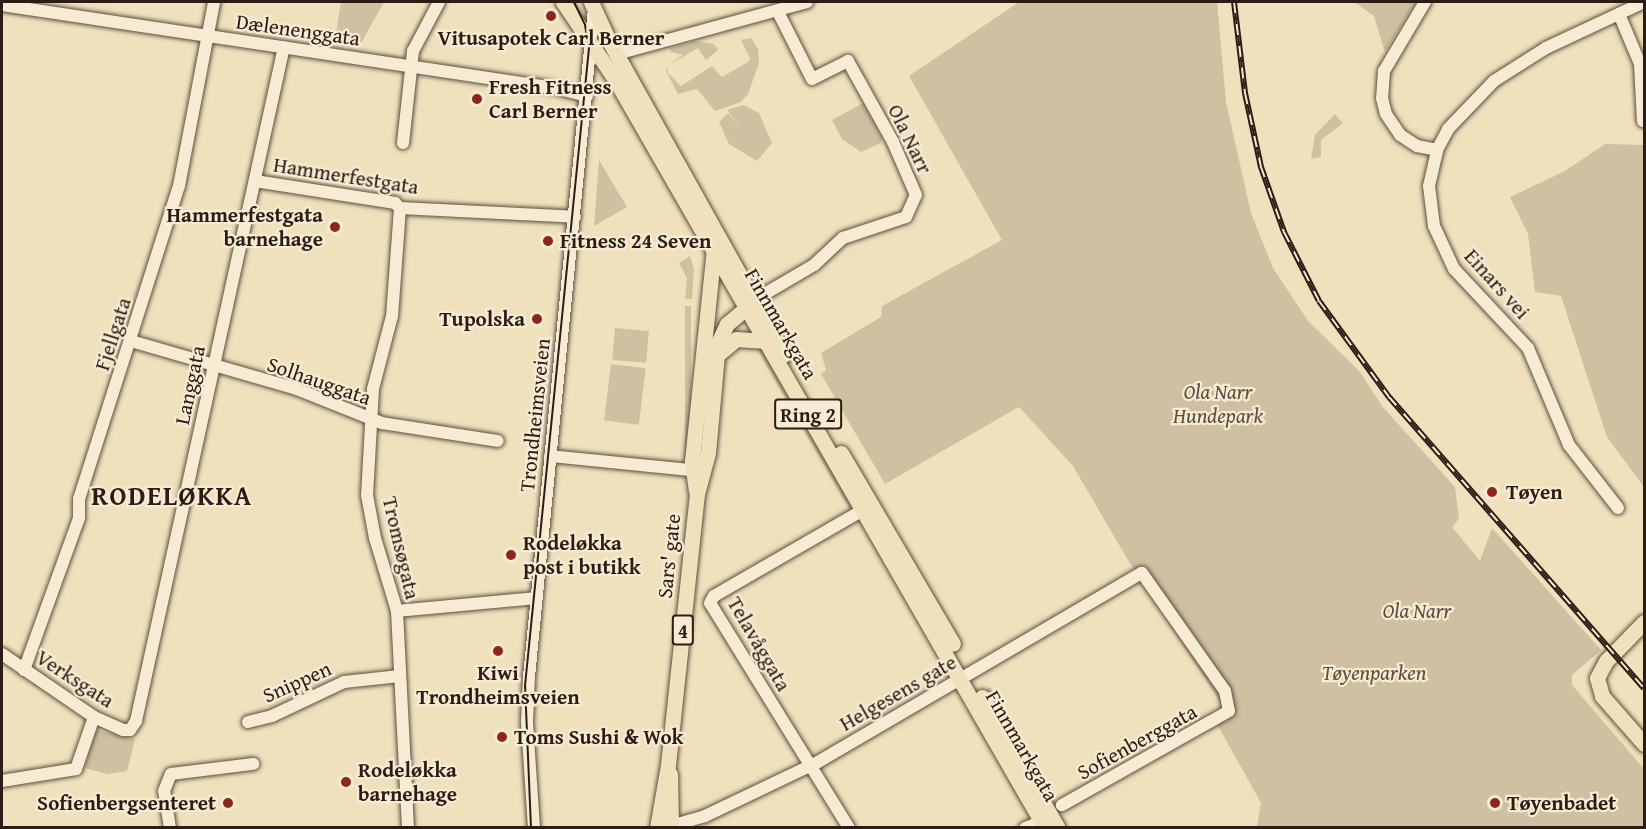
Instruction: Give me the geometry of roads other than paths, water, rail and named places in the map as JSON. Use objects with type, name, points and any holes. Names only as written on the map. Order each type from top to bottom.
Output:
[{"type":"main road","name":"Finnmarkgata","points":[[563,2],[592,45],[714,249],[751,303],[766,341],[863,510],[965,677]]},
{"type":"main road","name":"Finnmarkgata","points":[[593,4],[617,54],[751,303],[835,445],[1049,823]]},
{"type":"main road","name":"Sars' gate","points":[[666,827],[673,798],[668,765],[697,495],[714,249]]},
{"type":"main road","name":"Sars' gate","points":[[698,471],[716,356],[723,331],[751,303]]},
{"type":"main road","points":[[716,356],[742,337],[766,341]]},
{"type":"main road","points":[[1644,622],[1606,661],[1597,678],[1602,696],[1644,744]]},
{"type":"street","name":"Fjellgata","points":[[24,670],[79,518],[79,499],[179,186],[214,2]]},
{"type":"street","points":[[403,143],[410,66],[419,37],[439,2]]},
{"type":"street","points":[[617,54],[807,2]]},
{"type":"street","points":[[1425,2],[1384,71],[1382,98],[1390,122],[1400,135],[1417,146],[1437,150]]},
{"type":"street","name":"Einars vei","points":[[1618,508],[1569,445],[1528,348],[1469,288],[1442,248],[1428,196],[1437,150],[1457,117],[1494,81],[1539,52],[1644,2]]},
{"type":"street","name":"Trondheimsveien","points":[[534,828],[527,722],[536,598],[592,45],[593,4]]},
{"type":"street","name":"Dælenenggata","points":[[2,5],[555,88],[587,96]]},
{"type":"street","name":"Ola Narr","points":[[751,303],[814,265],[843,238],[906,217],[915,202],[908,173],[848,61],[813,79],[777,10]]},
{"type":"street","points":[[1619,14],[1640,64],[1643,121]]},
{"type":"street","name":"Langgata","points":[[130,730],[136,721],[284,47]]},
{"type":"street","name":"Hammerfestgata","points":[[255,181],[395,203],[400,208],[575,217]]},
{"type":"street","name":"Tromsøgata","points":[[400,208],[392,316],[373,389],[367,495],[375,538],[397,611],[408,828]]},
{"type":"street","name":"Solhauggata","points":[[131,341],[313,394],[372,420],[475,440],[498,441]]},
{"type":"street","points":[[550,456],[698,471]]},
{"type":"street","name":"Telavåggata","points":[[810,766],[711,609],[711,600],[863,510]]},
{"type":"street","name":"Helgesens gate","points":[[666,827],[705,816],[810,766],[1142,573],[1225,691],[1229,711]]},
{"type":"street","points":[[397,611],[536,598]]},
{"type":"street","name":"Verksgata","points":[[2,654],[94,717],[130,730]]},
{"type":"street","name":"Snippen","points":[[248,722],[272,716],[344,682],[400,676]]},
{"type":"street","name":"Sofienberggata","points":[[1062,805],[1229,711]]},
{"type":"street","points":[[2,781],[76,769],[94,717]]},
{"type":"street","points":[[170,828],[164,791],[171,774],[253,764]]},
{"type":"street","points":[[810,766],[849,828]]},
{"type":"street","points":[[1025,828],[1049,823]]},
{"type":"tram line","points":[[531,828],[525,686],[589,48],[585,25],[574,2]]},
{"type":"railway","points":[[1234,2],[1245,93],[1261,167],[1284,232],[1319,301],[1389,397],[1644,688]]},
{"type":"place","name":"Vitusapotek Carl Berner","points":[[551,16]]},
{"type":"place","name":"Fresh Fitness Carl Berner","points":[[477,99]]},
{"type":"place","name":"Hammerfestgata barnehage","points":[[335,227]]},
{"type":"place","name":"Fitness 24 Seven","points":[[548,241]]},
{"type":"place","name":"Tupolska","points":[[537,319]]},
{"type":"place","name":"Tøyen","points":[[1492,492]]},
{"type":"place","name":"Rodeløkka post i butikk","points":[[511,555]]},
{"type":"place","name":"Kiwi Trondheimsveien","points":[[498,651]]},
{"type":"place","name":"Toms Sushi & Wok","points":[[502,737]]},
{"type":"place","name":"Rodeløkka barnehage","points":[[346,782]]},
{"type":"place","name":"Sofienbergsenteret","points":[[228,803]]},
{"type":"place","name":"Tøyenbadet","points":[[1495,803]]},
{"type":"district","name":"RODELØKKA","points":[[172,496]]},
{"type":"park label","name":"Ola Narr Hundepark","points":[[1218,404]]},
{"type":"park label","name":"Tøyenparken","points":[[1374,673]]}]
